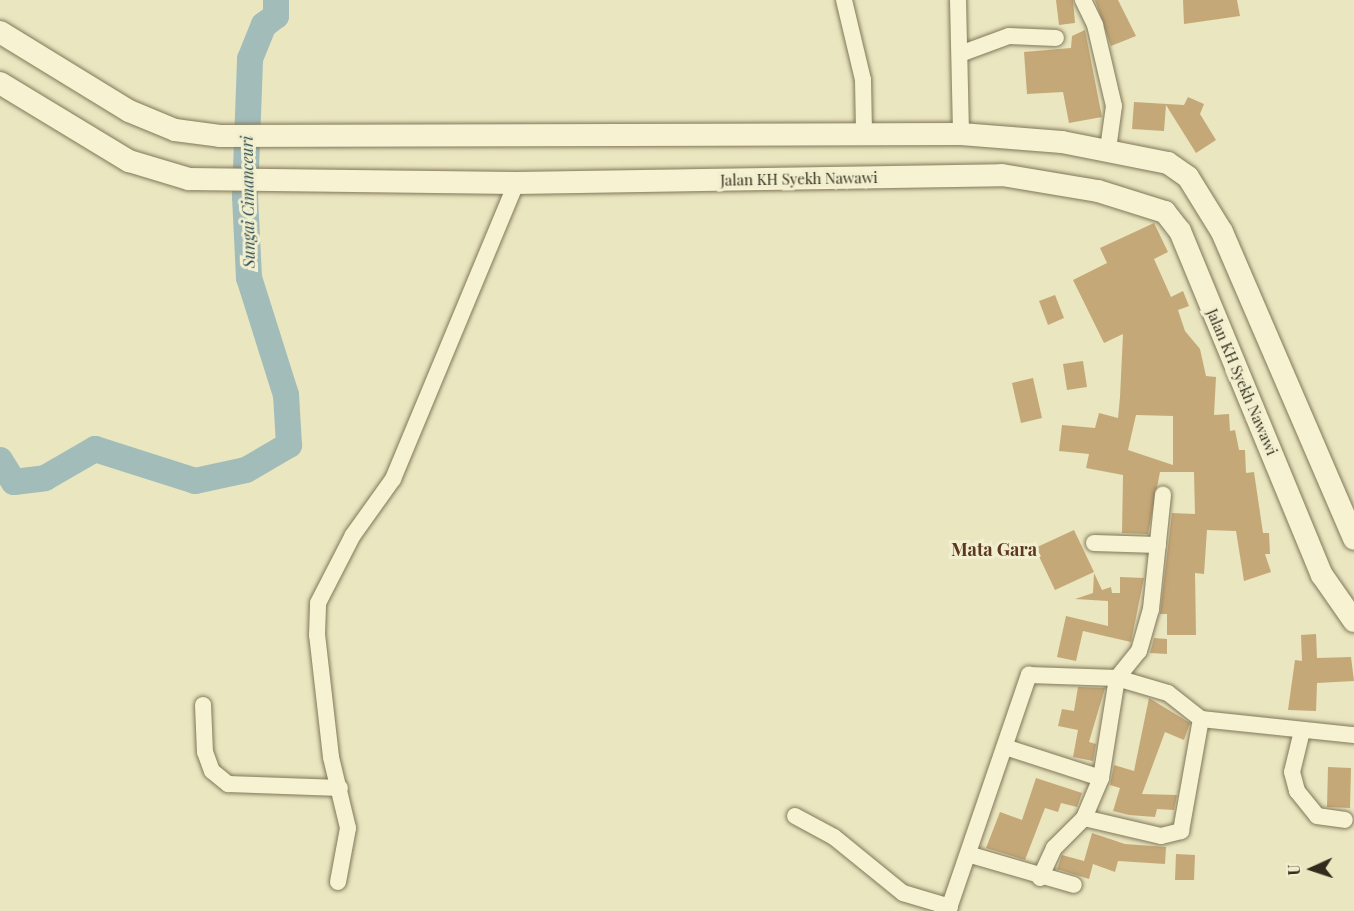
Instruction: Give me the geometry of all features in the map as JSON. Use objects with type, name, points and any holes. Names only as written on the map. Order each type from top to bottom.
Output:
[{"type":"main road","points":[[0,32],[129,111],[175,129],[220,136],[288,139],[961,134],[1108,149],[1168,163],[1188,177],[1205,204],[1354,539]]},
{"type":"main road","name":"Jalan KH Syekh Nawawi","points":[[0,83],[129,161],[189,179],[283,178],[516,183],[1002,175],[1098,191],[1165,212],[1180,231],[1322,575],[1354,621]]},
{"type":"street","points":[[844,0],[863,80],[864,134]]},
{"type":"street","points":[[958,0],[961,134]]},
{"type":"street","points":[[1083,0],[1095,25],[1114,105],[1108,149]]},
{"type":"street","points":[[960,54],[1009,36],[1056,38]]},
{"type":"street","points":[[338,882],[348,828],[319,660],[318,603],[353,534],[393,479],[516,183]]},
{"type":"street","points":[[1040,878],[1054,848],[1084,818],[1101,778],[1117,678],[1144,639],[1163,495]]},
{"type":"street","points":[[1094,543],[1158,545]]},
{"type":"street","points":[[795,816],[834,837],[903,893],[949,909],[971,855],[1029,675],[1117,678],[1168,693],[1201,719],[1354,735]]},
{"type":"street","points":[[203,705],[205,752],[212,771],[228,784],[340,788]]},
{"type":"street","points":[[1084,818],[1161,836],[1180,831],[1201,719]]},
{"type":"street","points":[[1302,731],[1292,772],[1297,791],[1317,816],[1345,820]]},
{"type":"street","points":[[1005,747],[1101,778]]},
{"type":"street","points":[[971,855],[1040,878],[1074,885]]},
{"type":"building","points":[[1056,0],[1073,0],[1075,23],[1059,25]]},
{"type":"building","points":[[1095,0],[1118,0],[1136,36],[1111,46]]},
{"type":"building","points":[[1183,0],[1237,0],[1240,16],[1184,24]]},
{"type":"building","points":[[1085,30],[1102,117],[1069,123],[1063,92],[1027,94],[1024,52],[1071,48],[1072,36]]},
{"type":"building","points":[[1188,97],[1204,104],[1200,114],[1216,140],[1196,153],[1166,105],[1164,131],[1132,129],[1134,102],[1184,105]]},
{"type":"building","points":[[1154,223],[1168,252],[1154,259],[1171,297],[1183,291],[1189,306],[1178,310],[1185,331],[1200,349],[1206,376],[1216,377],[1214,415],[1229,414],[1230,431],[1235,430],[1239,450],[1245,450],[1246,473],[1254,472],[1263,533],[1269,533],[1270,554],[1265,554],[1271,572],[1244,581],[1236,531],[1207,530],[1204,574],[1195,573],[1196,635],[1167,635],[1167,614],[1160,614],[1172,513],[1195,514],[1194,472],[1160,472],[1148,534],[1122,533],[1123,475],[1086,468],[1089,454],[1059,451],[1062,425],[1095,428],[1099,413],[1118,418],[1123,334],[1104,343],[1073,280],[1107,263],[1100,248]],"holes":[[[1136,415],[1173,416],[1173,465],[1128,450]]]},
{"type":"building","points":[[1055,295],[1064,318],[1048,325],[1039,301]]},
{"type":"building","points":[[1083,361],[1087,387],[1067,390],[1063,364]]},
{"type":"building","points":[[1033,378],[1042,418],[1021,423],[1012,383]]},
{"type":"building","points":[[1074,530],[1094,572],[1055,590],[1035,548]]},
{"type":"building","points":[[1094,573],[1102,590],[1111,587],[1112,593],[1120,593],[1120,577],[1144,578],[1131,642],[1083,631],[1076,661],[1057,657],[1066,616],[1108,626],[1108,601],[1075,599],[1093,593]]},
{"type":"building","points":[[1316,634],[1317,658],[1351,657],[1354,681],[1317,683],[1316,711],[1288,710],[1295,660],[1302,661],[1301,635]]},
{"type":"building","points":[[1154,638],[1167,639],[1167,654],[1150,653]]},
{"type":"building","points":[[1078,687],[1105,688],[1089,742],[1096,744],[1093,761],[1073,757],[1078,730],[1058,726],[1062,709],[1074,711]]},
{"type":"building","points":[[1149,698],[1190,723],[1184,740],[1165,732],[1142,794],[1177,795],[1174,810],[1157,809],[1155,817],[1113,811],[1120,788],[1110,785],[1114,765],[1134,771]]},
{"type":"building","points":[[1328,767],[1351,768],[1350,808],[1327,807]]},
{"type":"building","points":[[1036,778],[1082,793],[1077,807],[1061,803],[1058,812],[1045,808],[1025,860],[986,848],[1000,812],[1022,820]]},
{"type":"building","points":[[1092,833],[1125,844],[1166,847],[1165,864],[1118,861],[1115,872],[1093,864],[1089,879],[1057,869],[1062,855],[1084,861]]},
{"type":"building","points":[[1176,854],[1195,855],[1194,880],[1175,880]]},
{"type":"waterway","name":"Sungai Cimanceuri","points":[[0,460],[14,482],[45,478],[95,449],[195,481],[246,470],[289,445],[286,395],[249,278],[245,197],[250,59],[264,25],[276,16],[276,0]]},
{"type":"district","name":"Mata Gara","points":[[994,549]]}]
